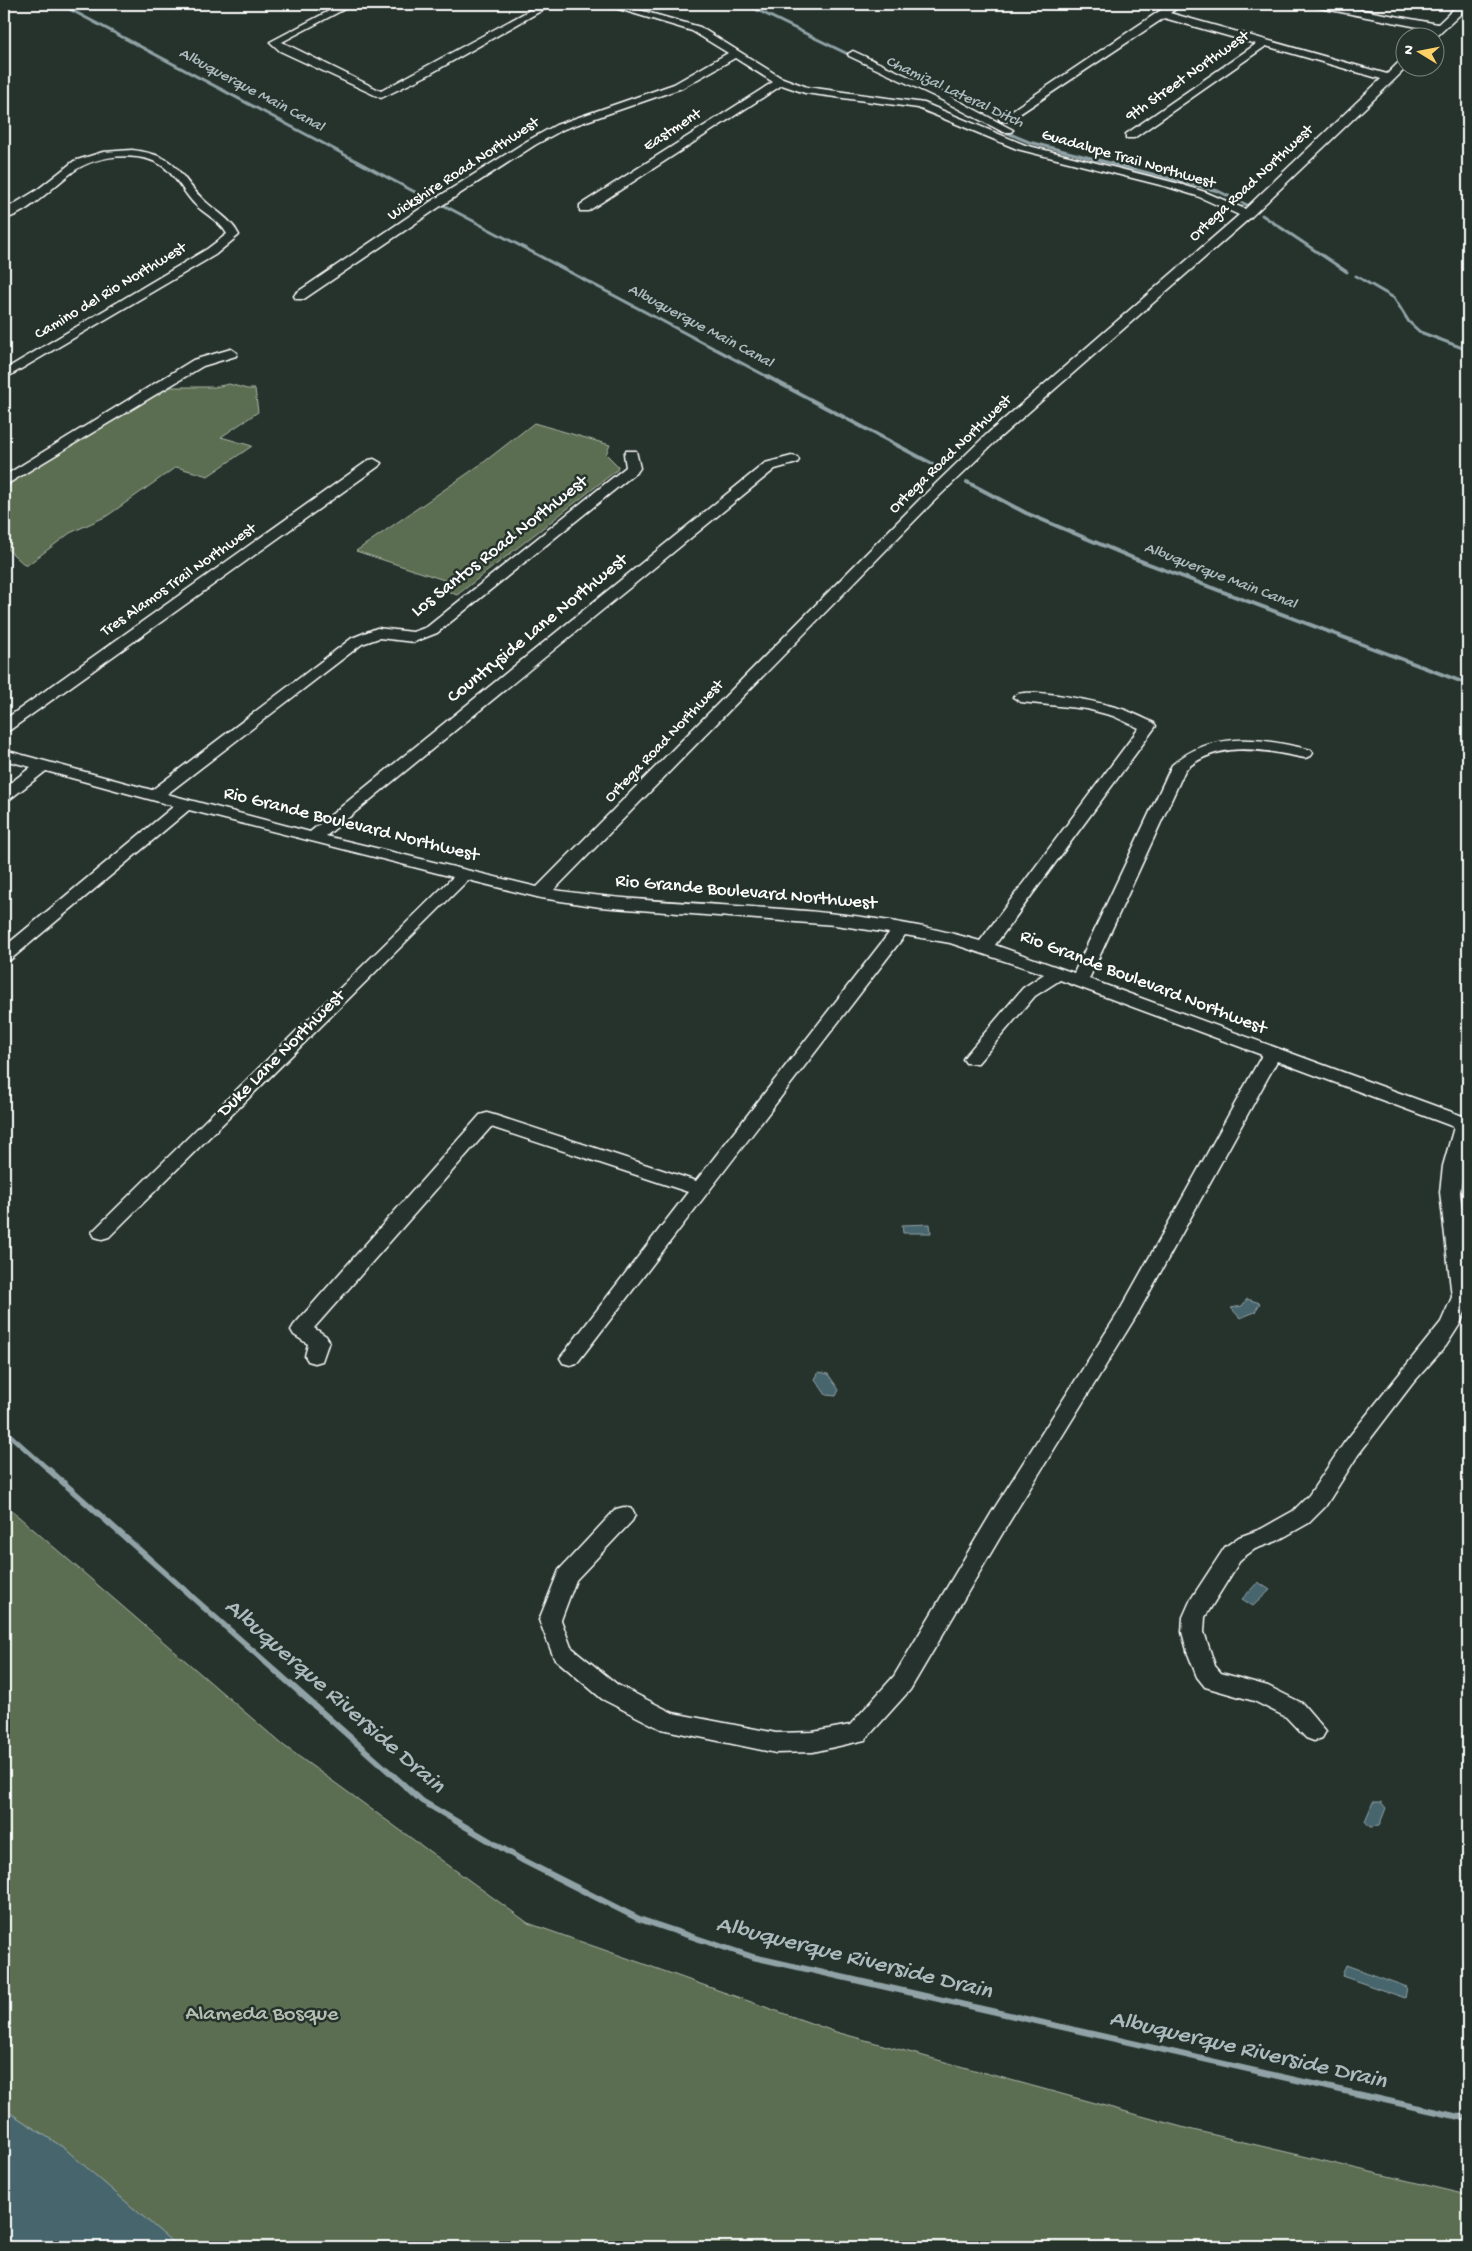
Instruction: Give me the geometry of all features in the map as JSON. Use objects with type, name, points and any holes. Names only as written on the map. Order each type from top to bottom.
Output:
[{"type":"street","points":[[349,4],[275,42],[284,49],[381,95],[432,69],[548,4]]},
{"type":"street","name":"Guadalupe Trail Northwest","points":[[607,4],[688,26],[781,81],[806,90],[829,95],[920,104],[1021,147],[1251,207]]},
{"type":"street","points":[[1005,119],[1177,4]]},
{"type":"street","points":[[1315,4],[1441,28],[1465,4]]},
{"type":"street","name":"9th Street Northwest","points":[[1162,14],[1390,78]]},
{"type":"street","name":"9th Street Northwest","points":[[1130,136],[1264,43]]},
{"type":"street","name":"Wickshire Road Northwest","points":[[300,296],[434,205],[531,143],[560,127],[678,86],[736,53]]},
{"type":"street","points":[[853,54],[1028,139],[1187,179],[1225,191]]},
{"type":"street","name":"Ortega Road Northwest","points":[[541,893],[926,501],[992,437],[1251,207],[1394,74]]},
{"type":"street","name":"Eastment","points":[[584,208],[781,81]]},
{"type":"street","points":[[4,215],[48,189],[68,169],[80,163],[98,158],[128,154],[157,159],[168,164],[202,206],[230,227],[233,235]]},
{"type":"street","name":"Camino del Rio Northwest","points":[[4,375],[211,252],[233,235]]},
{"type":"street","points":[[4,482],[198,363],[231,353]]},
{"type":"street","name":"Los Santos Road Northwest","points":[[154,796],[358,641],[377,633],[414,637],[432,630],[633,468],[631,454]]},
{"type":"street","name":"Countryside Lane Northwest","points":[[313,838],[770,466],[792,460]]},
{"type":"street","name":"Tres Alamos Trail Northwest","points":[[4,726],[374,463]]},
{"type":"street","points":[[984,948],[1148,726],[1138,720],[1103,709],[1050,699],[1021,697]]},
{"type":"street","points":[[1079,982],[1178,768],[1196,754],[1225,746],[1271,746],[1305,753]]},
{"type":"street","name":"Rio Grande Boulevard Northwest","points":[[4,755],[313,838],[463,876],[541,893],[600,902],[835,920],[952,938],[1057,974],[1466,1124]]},
{"type":"street","points":[[4,796],[42,766]]},
{"type":"street","points":[[4,956],[186,804]]},
{"type":"street","name":"Duke Lane Northwest","points":[[102,1232],[463,876]]},
{"type":"street","points":[[570,1358],[901,929]]},
{"type":"street","points":[[972,1060],[1029,992],[1057,974]]},
{"type":"street","points":[[624,1515],[568,1576],[550,1620],[562,1652],[610,1692],[669,1722],[776,1743],[813,1742],[857,1733],[902,1683],[1000,1518],[1128,1313],[1272,1054]]},
{"type":"street","points":[[315,1356],[319,1341],[301,1330],[487,1119],[700,1189]]},
{"type":"street","points":[[1314,1731],[1294,1710],[1260,1693],[1213,1680],[1205,1671],[1199,1654],[1193,1632],[1194,1617],[1199,1605],[1233,1553],[1247,1543],[1269,1535],[1301,1517],[1317,1501],[1351,1449],[1406,1378],[1439,1340],[1458,1310],[1462,1297],[1462,1283],[1450,1192],[1453,1166],[1466,1124]]},
{"type":"green space","points":[[229,384],[247,389],[255,389],[258,412],[221,437],[252,446],[208,476],[176,467],[107,516],[70,533],[26,566],[4,546],[4,488],[11,485],[7,482],[165,387],[215,387]]},
{"type":"green space","points":[[534,423],[610,445],[606,454],[618,466],[617,470],[457,595],[442,589],[450,582],[356,551],[484,462]]},
{"type":"green space","name":"Alameda Bosque","points":[[4,1504],[283,1745],[528,1923],[836,2032],[1189,2129],[1468,2195],[1468,2247],[178,2247],[64,2148],[4,2109]]},
{"type":"water","points":[[930,1224],[931,1233],[903,1233],[902,1225]]},
{"type":"water","points":[[1247,1299],[1260,1303],[1255,1312],[1240,1318],[1231,1308],[1242,1306]]},
{"type":"water","points":[[819,1372],[828,1374],[839,1390],[836,1396],[826,1395],[815,1379]]},
{"type":"water","points":[[1258,1582],[1270,1590],[1253,1606],[1242,1599]]},
{"type":"water","points":[[1373,1802],[1381,1802],[1386,1808],[1379,1826],[1370,1827],[1365,1821]]},
{"type":"water","points":[[1346,1965],[1407,1987],[1405,1998],[1342,1976]]},
{"type":"water","points":[[4,2109],[64,2148],[178,2247],[4,2247]]},
{"type":"waterway","name":"Albuquerque Main Canal","points":[[60,4],[430,200]]},
{"type":"waterway","name":"Chamizal Lateral Ditch","points":[[745,4],[895,77]]},
{"type":"waterway","name":"Chamizal Lateral Ditch","points":[[998,129],[1029,142],[1218,191],[1247,205]]},
{"type":"waterway","name":"Albuquerque Main Canal","points":[[445,206],[768,377]]},
{"type":"waterway","name":"Chamizal Lateral Ditch","points":[[1262,215],[1347,272]]},
{"type":"waterway","name":"Chamizal Lateral Ditch","points":[[1356,276],[1394,298],[1409,322],[1420,332],[1468,350]]},
{"type":"waterway","name":"Albuquerque Main Canal","points":[[766,376],[942,469]]},
{"type":"waterway","name":"Albuquerque Main Canal","points":[[967,482],[1026,513],[1133,558],[1468,684]]},
{"type":"waterway","name":"Albuquerque Riverside Drain","points":[[4,1430],[49,1470]]},
{"type":"waterway","name":"Albuquerque Riverside Drain","points":[[48,1469],[422,1801],[522,1860],[639,1919],[753,1957],[1468,2119]]}]
